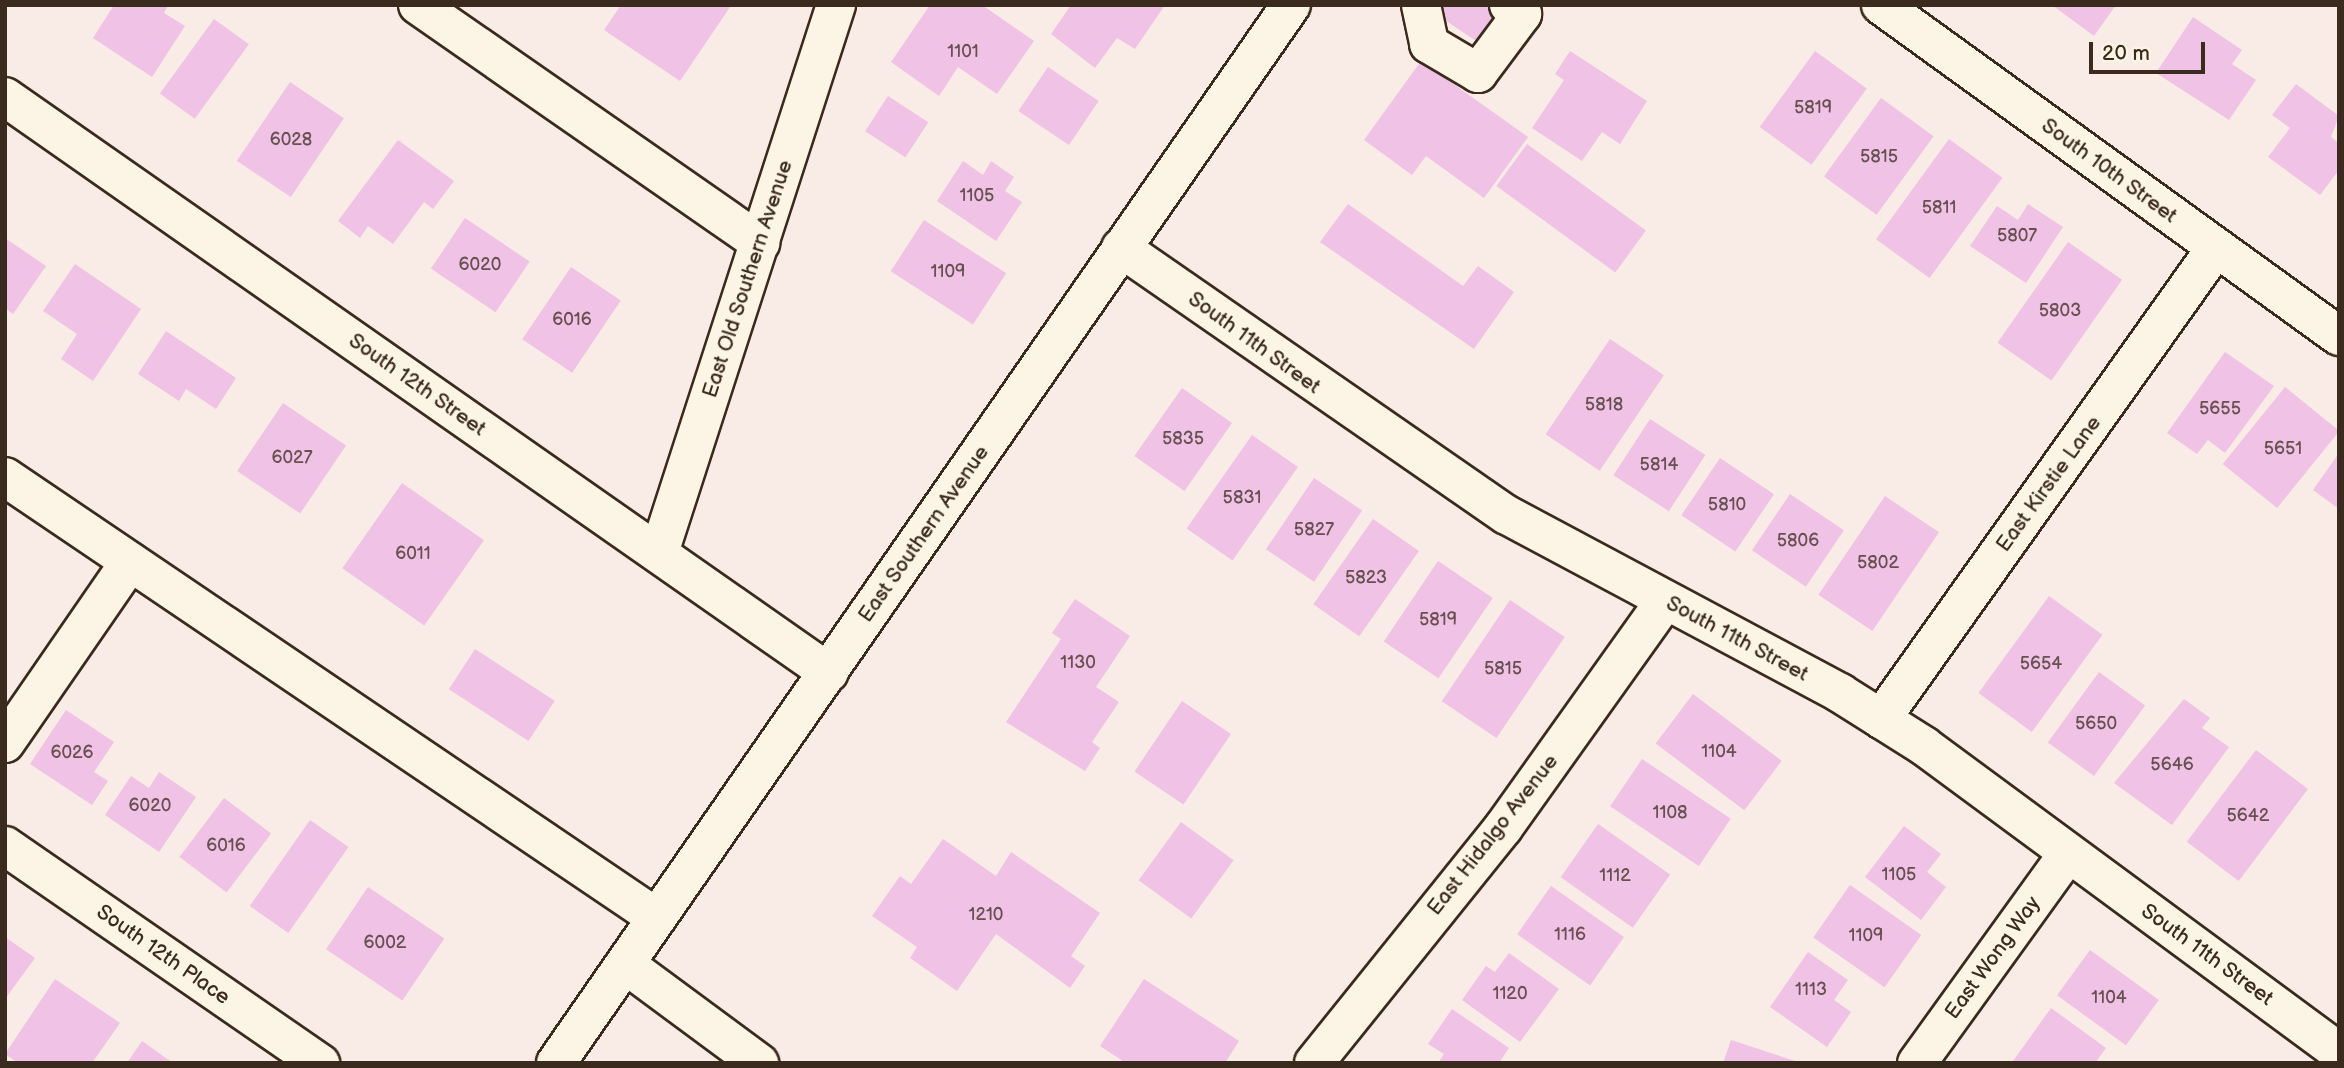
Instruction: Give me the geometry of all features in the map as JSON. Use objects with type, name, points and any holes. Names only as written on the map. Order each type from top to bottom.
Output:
[{"type":"street","points":[[418,5],[760,243]]},
{"type":"street","name":"East Old Southern Avenue","points":[[659,553],[836,5]]},
{"type":"street","name":"East Southern Avenue","points":[[556,1063],[1292,5]]},
{"type":"street","points":[[1421,5],[1429,44],[1478,73],[1521,13],[1509,5]]},
{"type":"street","name":"South 10th Street","points":[[1881,5],[2339,336]]},
{"type":"street","name":"South 12th Street","points":[[5,97],[829,673]]},
{"type":"street","name":"South 11th Street","points":[[1121,248],[1383,435],[1507,515],[1881,719],[2339,1052]]},
{"type":"street","name":"East Kirstie Lane","points":[[1881,719],[2216,248]]},
{"type":"street","points":[[5,477],[657,918]]},
{"type":"street","points":[[5,743],[130,562]]},
{"type":"street","name":"East Hidalgo Avenue","points":[[1314,1063],[1503,828],[1665,601]]},
{"type":"street","name":"South 12th Place","points":[[5,846],[320,1063]]},
{"type":"street","name":"East Wong Way","points":[[1917,1063],[2068,853]]},
{"type":"street","points":[[625,964],[759,1063]]},
{"type":"building","points":[[114,5],[168,5],[164,13],[185,26],[152,77],[93,38]]},
{"type":"building","points":[[621,5],[730,7],[680,81],[604,30]]},
{"type":"building","points":[[930,5],[982,5],[1034,41],[997,94],[958,67],[939,96],[891,62]]},
{"type":"building","points":[[1071,5],[1165,5],[1135,49],[1117,38],[1095,68],[1051,34]]},
{"type":"building","points":[[1434,5],[1494,5],[1499,9],[1476,41],[1430,10]]},
{"type":"building","points":[[2052,5],[2116,5],[2094,36]]},
{"type":"building","points":[[2193,17],[2242,50],[2232,64],[2256,80],[2229,120],[2156,73]]},
{"type":"building","points":[[214,19],[249,44],[195,119],[160,93]]},
{"type":"building","points":[[1570,51],[1647,101],[1620,144],[1602,132],[1582,161],[1532,128],[1564,80],[1555,74]]},
{"type":"building","points":[[1815,51],[1867,89],[1812,165],[1760,127]]},
{"type":"building","points":[[1421,61],[1528,137],[1484,198],[1426,156],[1412,175],[1364,140]]},
{"type":"building","points":[[1048,67],[1099,101],[1069,145],[1018,111]]},
{"type":"building","points":[[290,82],[344,118],[291,197],[237,161]]},
{"type":"building","points":[[2296,84],[2339,116],[2331,137],[2339,143],[2339,170],[2320,195],[2268,157],[2290,128],[2272,115]]},
{"type":"building","points":[[888,96],[928,122],[905,157],[865,131]]},
{"type":"building","points":[[1881,98],[1934,136],[1877,215],[1824,176]]},
{"type":"building","points":[[1949,139],[2002,178],[1930,278],[1876,239]]},
{"type":"building","points":[[398,140],[454,181],[433,209],[424,202],[393,244],[368,226],[360,238],[338,221]]},
{"type":"building","points":[[1527,144],[1646,230],[1615,272],[1496,186]]},
{"type":"building","points":[[963,161],[983,175],[991,161],[1014,177],[1005,191],[1022,202],[996,241],[937,201]]},
{"type":"building","points":[[1348,204],[1463,286],[1478,266],[1514,292],[1474,349],[1320,242]]},
{"type":"building","points":[[2028,204],[2063,227],[2026,283],[1970,246],[1997,206],[2018,220]]},
{"type":"building","points":[[465,218],[530,262],[496,312],[431,269]]},
{"type":"building","points":[[924,220],[1006,273],[973,325],[891,271]]},
{"type":"building","points":[[5,238],[46,266],[13,314],[5,308]]},
{"type":"building","points":[[2068,242],[2122,280],[2052,381],[1997,343]]},
{"type":"building","points":[[75,264],[141,309],[93,381],[61,359],[77,334],[43,311]]},
{"type":"building","points":[[571,267],[621,301],[572,373],[522,339]]},
{"type":"building","points":[[166,331],[236,378],[216,409],[186,389],[179,401],[138,374]]},
{"type":"building","points":[[1610,339],[1664,375],[1600,471],[1546,434]]},
{"type":"building","points":[[2225,352],[2274,386],[2225,453],[2208,440],[2197,454],[2167,433]]},
{"type":"building","points":[[2285,387],[2339,432],[2277,508],[2223,464]]},
{"type":"building","points":[[1182,388],[1232,423],[1184,491],[1134,456]]},
{"type":"building","points":[[283,403],[346,445],[300,513],[237,471]]},
{"type":"building","points":[[1650,419],[1705,455],[1669,511],[1614,475]]},
{"type":"building","points":[[1252,435],[1298,467],[1232,561],[1187,528]]},
{"type":"building","points":[[2339,453],[2339,509],[2313,490]]},
{"type":"building","points":[[1720,458],[1774,494],[1735,552],[1681,515]]},
{"type":"building","points":[[1314,478],[1362,510],[1314,582],[1266,549]]},
{"type":"building","points":[[402,483],[484,540],[424,626],[342,568]]},
{"type":"building","points":[[1790,494],[1844,530],[1806,587],[1752,550]]},
{"type":"building","points":[[1885,496],[1939,532],[1872,631],[1818,595]]},
{"type":"building","points":[[1373,519],[1419,551],[1359,636],[1313,604]]},
{"type":"building","points":[[1438,561],[1493,598],[1438,678],[1384,641]]},
{"type":"building","points":[[2049,596],[2102,635],[2032,732],[1978,693]]},
{"type":"building","points":[[1075,599],[1130,636],[1096,687],[1119,702],[1092,742],[1100,748],[1085,771],[1006,722],[1061,639],[1052,633]]},
{"type":"building","points":[[1510,600],[1565,637],[1496,738],[1442,701]]},
{"type":"building","points":[[475,649],[555,701],[529,741],[449,689]]},
{"type":"building","points":[[2099,672],[2145,706],[2094,776],[2048,742]]},
{"type":"building","points":[[1693,694],[1782,761],[1744,810],[1656,744]]},
{"type":"building","points":[[2184,699],[2210,718],[2202,728],[2229,747],[2172,825],[2114,783]]},
{"type":"building","points":[[1182,701],[1231,734],[1183,804],[1134,771]]},
{"type":"building","points":[[66,710],[114,742],[94,772],[108,781],[92,805],[30,764]]},
{"type":"building","points":[[2256,750],[2308,789],[2239,881],[2187,842]]},
{"type":"building","points":[[1642,759],[1731,819],[1699,866],[1610,806]]},
{"type":"building","points":[[159,772],[196,797],[159,852],[105,815],[131,776],[149,788]]},
{"type":"building","points":[[224,798],[271,834],[227,893],[179,857]]},
{"type":"building","points":[[310,820],[349,847],[288,933],[250,906]]},
{"type":"building","points":[[1181,822],[1234,860],[1191,918],[1139,880]]},
{"type":"building","points":[[1598,824],[1670,874],[1633,928],[1561,877]]},
{"type":"building","points":[[1904,826],[1941,854],[1927,872],[1946,887],[1921,920],[1865,877]]},
{"type":"building","points":[[943,839],[996,876],[1011,852],[1100,913],[1071,956],[1085,966],[1070,988],[996,934],[957,991],[910,958],[917,947],[872,916],[900,876],[911,884]]},
{"type":"building","points":[[1850,885],[1921,935],[1885,987],[1813,937]]},
{"type":"building","points":[[1551,886],[1624,937],[1590,985],[1517,934]]},
{"type":"building","points":[[368,887],[444,938],[402,1001],[326,949]]},
{"type":"building","points":[[5,937],[35,958],[5,999]]},
{"type":"building","points":[[2090,950],[2159,1000],[2126,1045],[2057,995]]},
{"type":"building","points":[[1808,952],[1848,980],[1834,1000],[1851,1012],[1827,1047],[1770,1007]]},
{"type":"building","points":[[1509,953],[1559,989],[1520,1042],[1462,1000],[1486,966],[1495,972]]},
{"type":"building","points":[[55,979],[120,1023],[92,1063],[18,1063],[5,1054]]},
{"type":"building","points":[[1144,979],[1239,1041],[1225,1063],[1126,1063],[1100,1046]]},
{"type":"building","points":[[2051,1008],[2106,1048],[2095,1063],[2013,1061]]},
{"type":"building","points":[[1452,1009],[1509,1048],[1499,1063],[1438,1063],[1444,1054],[1428,1044]]},
{"type":"building","points":[[1731,1040],[1798,1062],[1798,1063],[1723,1063]]},
{"type":"building","points":[[142,1041],[173,1063],[127,1063]]}]
